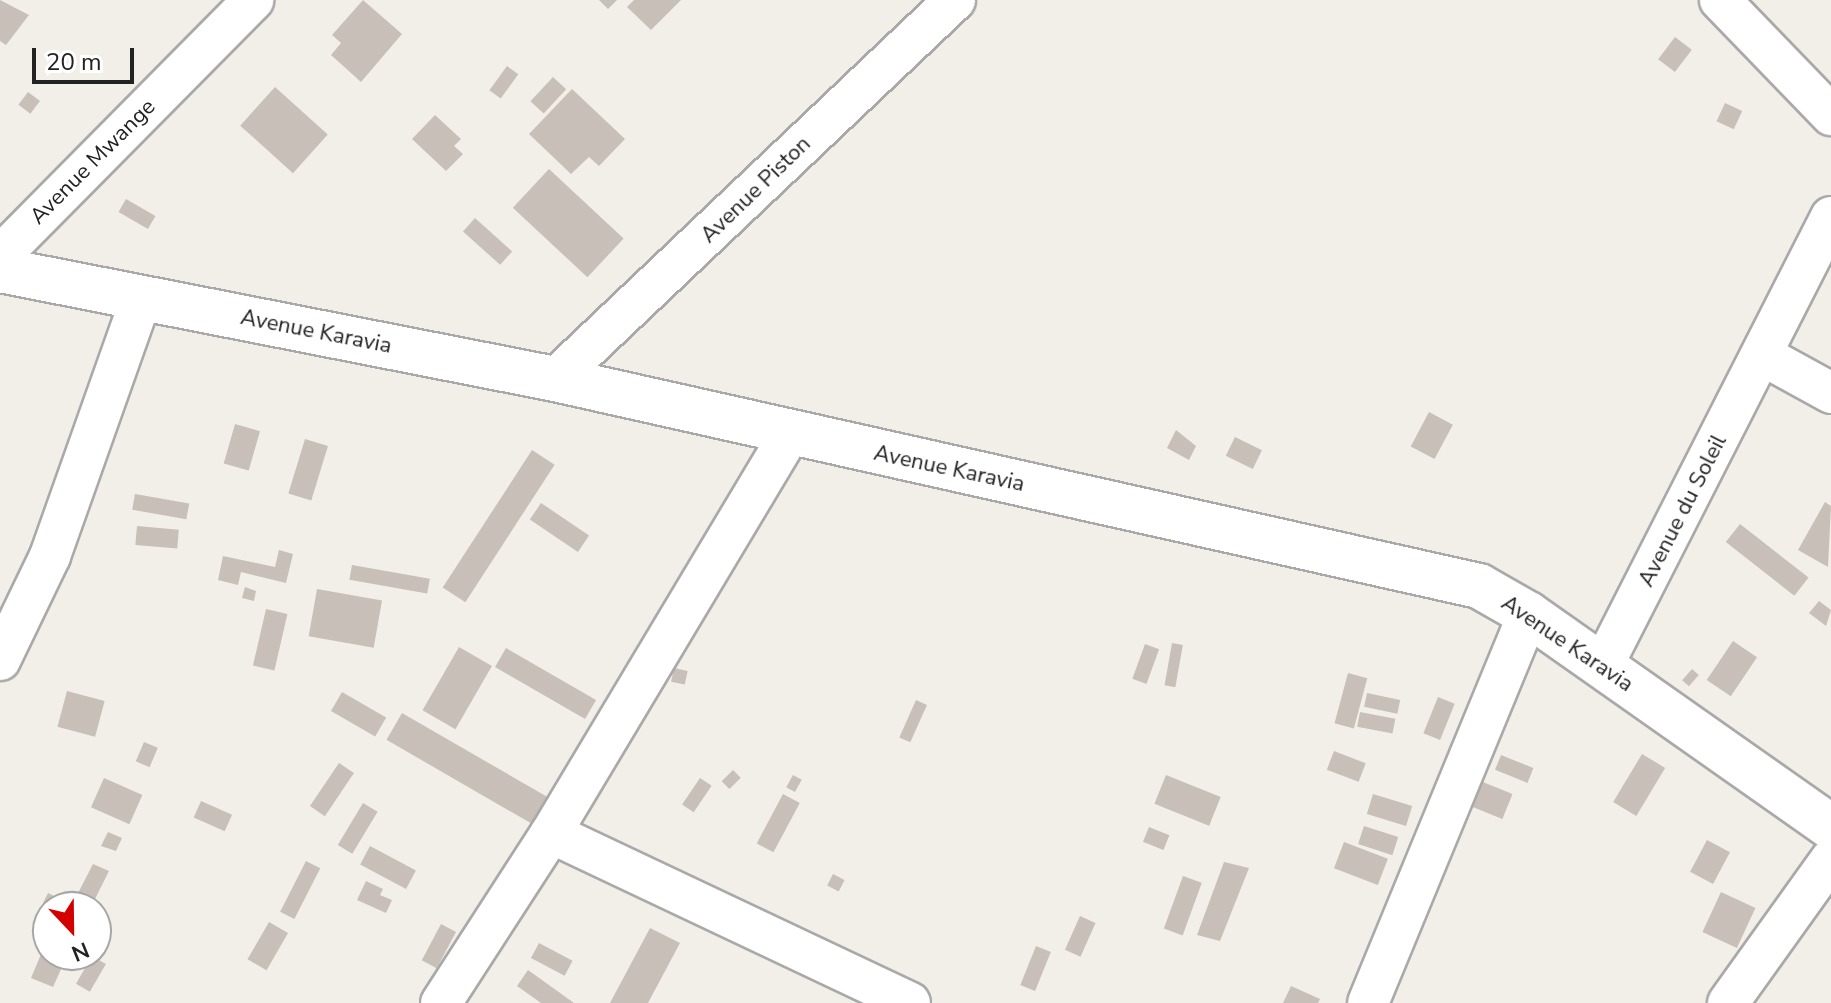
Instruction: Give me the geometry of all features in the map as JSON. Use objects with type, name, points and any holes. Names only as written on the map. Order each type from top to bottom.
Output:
[{"type":"street","name":"Avenue Mwange","points":[[0,256],[253,0]]},
{"type":"street","name":"Avenue Piston","points":[[555,379],[955,0]]},
{"type":"street","points":[[1720,0],[1831,115]]},
{"type":"street","name":"Avenue du Soleil","points":[[1602,667],[1831,217]]},
{"type":"street","name":"Avenue Karavia","points":[[0,270],[555,379],[1479,586],[1528,614],[1831,827]]},
{"type":"street","points":[[0,660],[50,556],[141,299]]},
{"type":"street","points":[[1762,355],[1831,393]]},
{"type":"street","points":[[441,1003],[551,833],[790,434]]},
{"type":"street","points":[[1368,1003],[1528,614]]},
{"type":"street","points":[[551,833],[910,1003]]},
{"type":"street","points":[[1728,1003],[1831,859]]},
{"type":"building","points":[[0,0],[29,15],[6,45],[0,41]]},
{"type":"building","points":[[363,0],[402,34],[361,82],[331,55],[341,43],[332,35]]},
{"type":"building","points":[[599,0],[617,0],[608,9]]},
{"type":"building","points":[[634,0],[681,0],[651,30],[627,7]]},
{"type":"building","points":[[1675,37],[1692,50],[1675,72],[1658,59]]},
{"type":"building","points":[[507,66],[518,74],[501,98],[489,90]]},
{"type":"building","points":[[553,77],[566,89],[544,113],[530,101]]},
{"type":"building","points":[[275,87],[328,135],[293,173],[240,126]]},
{"type":"building","points":[[572,89],[625,139],[599,166],[589,157],[571,174],[529,134]]},
{"type":"building","points":[[28,92],[40,101],[30,114],[18,105]]},
{"type":"building","points":[[1725,103],[1742,111],[1734,129],[1717,121]]},
{"type":"building","points":[[435,115],[461,139],[454,146],[463,154],[446,171],[412,139]]},
{"type":"building","points":[[549,169],[624,239],[587,277],[513,208]]},
{"type":"building","points":[[126,199],[155,216],[148,229],[118,212]]},
{"type":"building","points":[[475,218],[512,251],[500,265],[463,231]]},
{"type":"building","points":[[1429,412],[1453,425],[1435,459],[1411,446]]},
{"type":"building","points":[[235,424],[260,431],[249,471],[224,463]]},
{"type":"building","points":[[1176,430],[1196,446],[1189,460],[1167,448]]},
{"type":"building","points":[[1235,437],[1262,450],[1253,469],[1226,456]]},
{"type":"building","points":[[305,439],[328,446],[311,501],[288,494]]},
{"type":"building","points":[[532,450],[555,465],[465,602],[443,588]]},
{"type":"building","points":[[135,494],[189,504],[186,519],[132,510]]},
{"type":"building","points":[[1825,502],[1831,506],[1828,567],[1798,550]]},
{"type":"building","points":[[541,503],[589,535],[578,552],[530,520]]},
{"type":"building","points":[[1740,524],[1809,578],[1794,596],[1726,542]]},
{"type":"building","points":[[137,526],[179,530],[177,549],[135,545]]},
{"type":"building","points":[[279,550],[293,554],[286,583],[241,572],[238,585],[218,580],[223,556],[275,567]]},
{"type":"building","points":[[352,565],[430,579],[427,593],[349,580]]},
{"type":"building","points":[[245,587],[256,591],[254,601],[242,598]]},
{"type":"building","points":[[317,589],[382,600],[374,648],[309,636]]},
{"type":"building","points":[[1819,601],[1831,610],[1826,626],[1809,613]]},
{"type":"building","points":[[266,609],[287,614],[274,670],[253,666]]},
{"type":"building","points":[[1733,641],[1757,657],[1731,696],[1707,680]]},
{"type":"building","points":[[1172,643],[1183,645],[1175,687],[1165,685]]},
{"type":"building","points":[[1145,644],[1159,649],[1146,684],[1132,679]]},
{"type":"building","points":[[459,647],[492,666],[455,729],[422,710]]},
{"type":"building","points":[[506,648],[596,700],[585,719],[495,667]]},
{"type":"building","points":[[674,668],[688,671],[685,685],[671,682]]},
{"type":"building","points":[[1692,669],[1699,675],[1689,686],[1682,680]]},
{"type":"building","points":[[1348,673],[1367,678],[1354,728],[1335,723]]},
{"type":"building","points":[[67,691],[105,701],[95,737],[57,727]]},
{"type":"building","points":[[342,692],[386,718],[375,737],[331,711]]},
{"type":"building","points":[[1367,693],[1400,700],[1397,714],[1364,707]]},
{"type":"building","points":[[1438,697],[1455,704],[1440,740],[1423,733]]},
{"type":"building","points":[[916,700],[927,705],[910,742],[899,737]]},
{"type":"building","points":[[1360,712],[1395,719],[1392,734],[1357,727]]},
{"type":"building","points":[[402,713],[547,797],[532,824],[386,740]]},
{"type":"building","points":[[144,742],[158,748],[150,767],[136,761]]},
{"type":"building","points":[[1334,751],[1366,763],[1359,782],[1327,770]]},
{"type":"building","points":[[1642,754],[1665,768],[1636,816],[1613,802]]},
{"type":"building","points":[[1501,755],[1533,768],[1527,783],[1495,770]]},
{"type":"building","points":[[339,763],[354,773],[325,816],[310,806]]},
{"type":"building","points":[[733,770],[741,778],[729,789],[722,781]]},
{"type":"building","points":[[793,775],[802,780],[795,792],[786,787]]},
{"type":"building","points":[[1166,775],[1221,797],[1209,826],[1154,804]]},
{"type":"building","points":[[1468,776],[1513,794],[1502,819],[1458,801]]},
{"type":"building","points":[[104,778],[142,795],[129,824],[91,807]]},
{"type":"building","points":[[700,778],[712,786],[694,812],[682,805]]},
{"type":"building","points":[[783,794],[800,803],[773,852],[757,843]]},
{"type":"building","points":[[1373,794],[1412,806],[1406,826],[1367,814]]},
{"type":"building","points":[[201,801],[232,815],[225,831],[194,817]]},
{"type":"building","points":[[363,803],[378,812],[352,854],[338,845]]},
{"type":"building","points":[[1364,826],[1398,837],[1392,855],[1358,844]]},
{"type":"building","points":[[1149,827],[1169,835],[1163,850],[1143,842]]},
{"type":"building","points":[[108,832],[122,838],[116,851],[101,846]]},
{"type":"building","points":[[1707,840],[1730,852],[1713,884],[1690,872]]},
{"type":"building","points":[[1344,842],[1388,859],[1378,885],[1334,868]]},
{"type":"building","points":[[370,846],[416,870],[406,889],[360,865]]},
{"type":"building","points":[[306,861],[320,868],[294,919],[280,912]]},
{"type":"building","points":[[1224,862],[1249,868],[1220,941],[1197,935]]},
{"type":"building","points":[[93,864],[109,871],[99,891],[79,891]]},
{"type":"building","points":[[833,874],[845,880],[839,891],[827,886]]},
{"type":"building","points":[[1183,876],[1202,883],[1183,935],[1164,929]]},
{"type":"building","points":[[366,881],[383,889],[380,895],[392,900],[386,913],[357,900]]},
{"type":"building","points":[[1721,892],[1755,908],[1737,948],[1702,932]]},
{"type":"building","points":[[1080,916],[1096,923],[1080,957],[1065,950]]},
{"type":"building","points":[[269,922],[288,933],[267,970],[248,959]]},
{"type":"building","points":[[441,924],[456,932],[437,968],[422,960]]},
{"type":"building","points":[[650,928],[680,943],[648,1003],[610,1003]]},
{"type":"building","points":[[539,943],[573,961],[565,976],[531,958]]},
{"type":"building","points":[[1036,946],[1051,952],[1035,991],[1020,985]]},
{"type":"building","points":[[528,970],[574,1003],[541,1003],[517,986]]},
{"type":"building","points":[[34,971],[60,971],[53,987],[31,978]]},
{"type":"building","points":[[83,971],[102,971],[90,992],[76,984]]},
{"type":"building","points":[[1291,986],[1320,999],[1318,1003],[1283,1003]]}]
